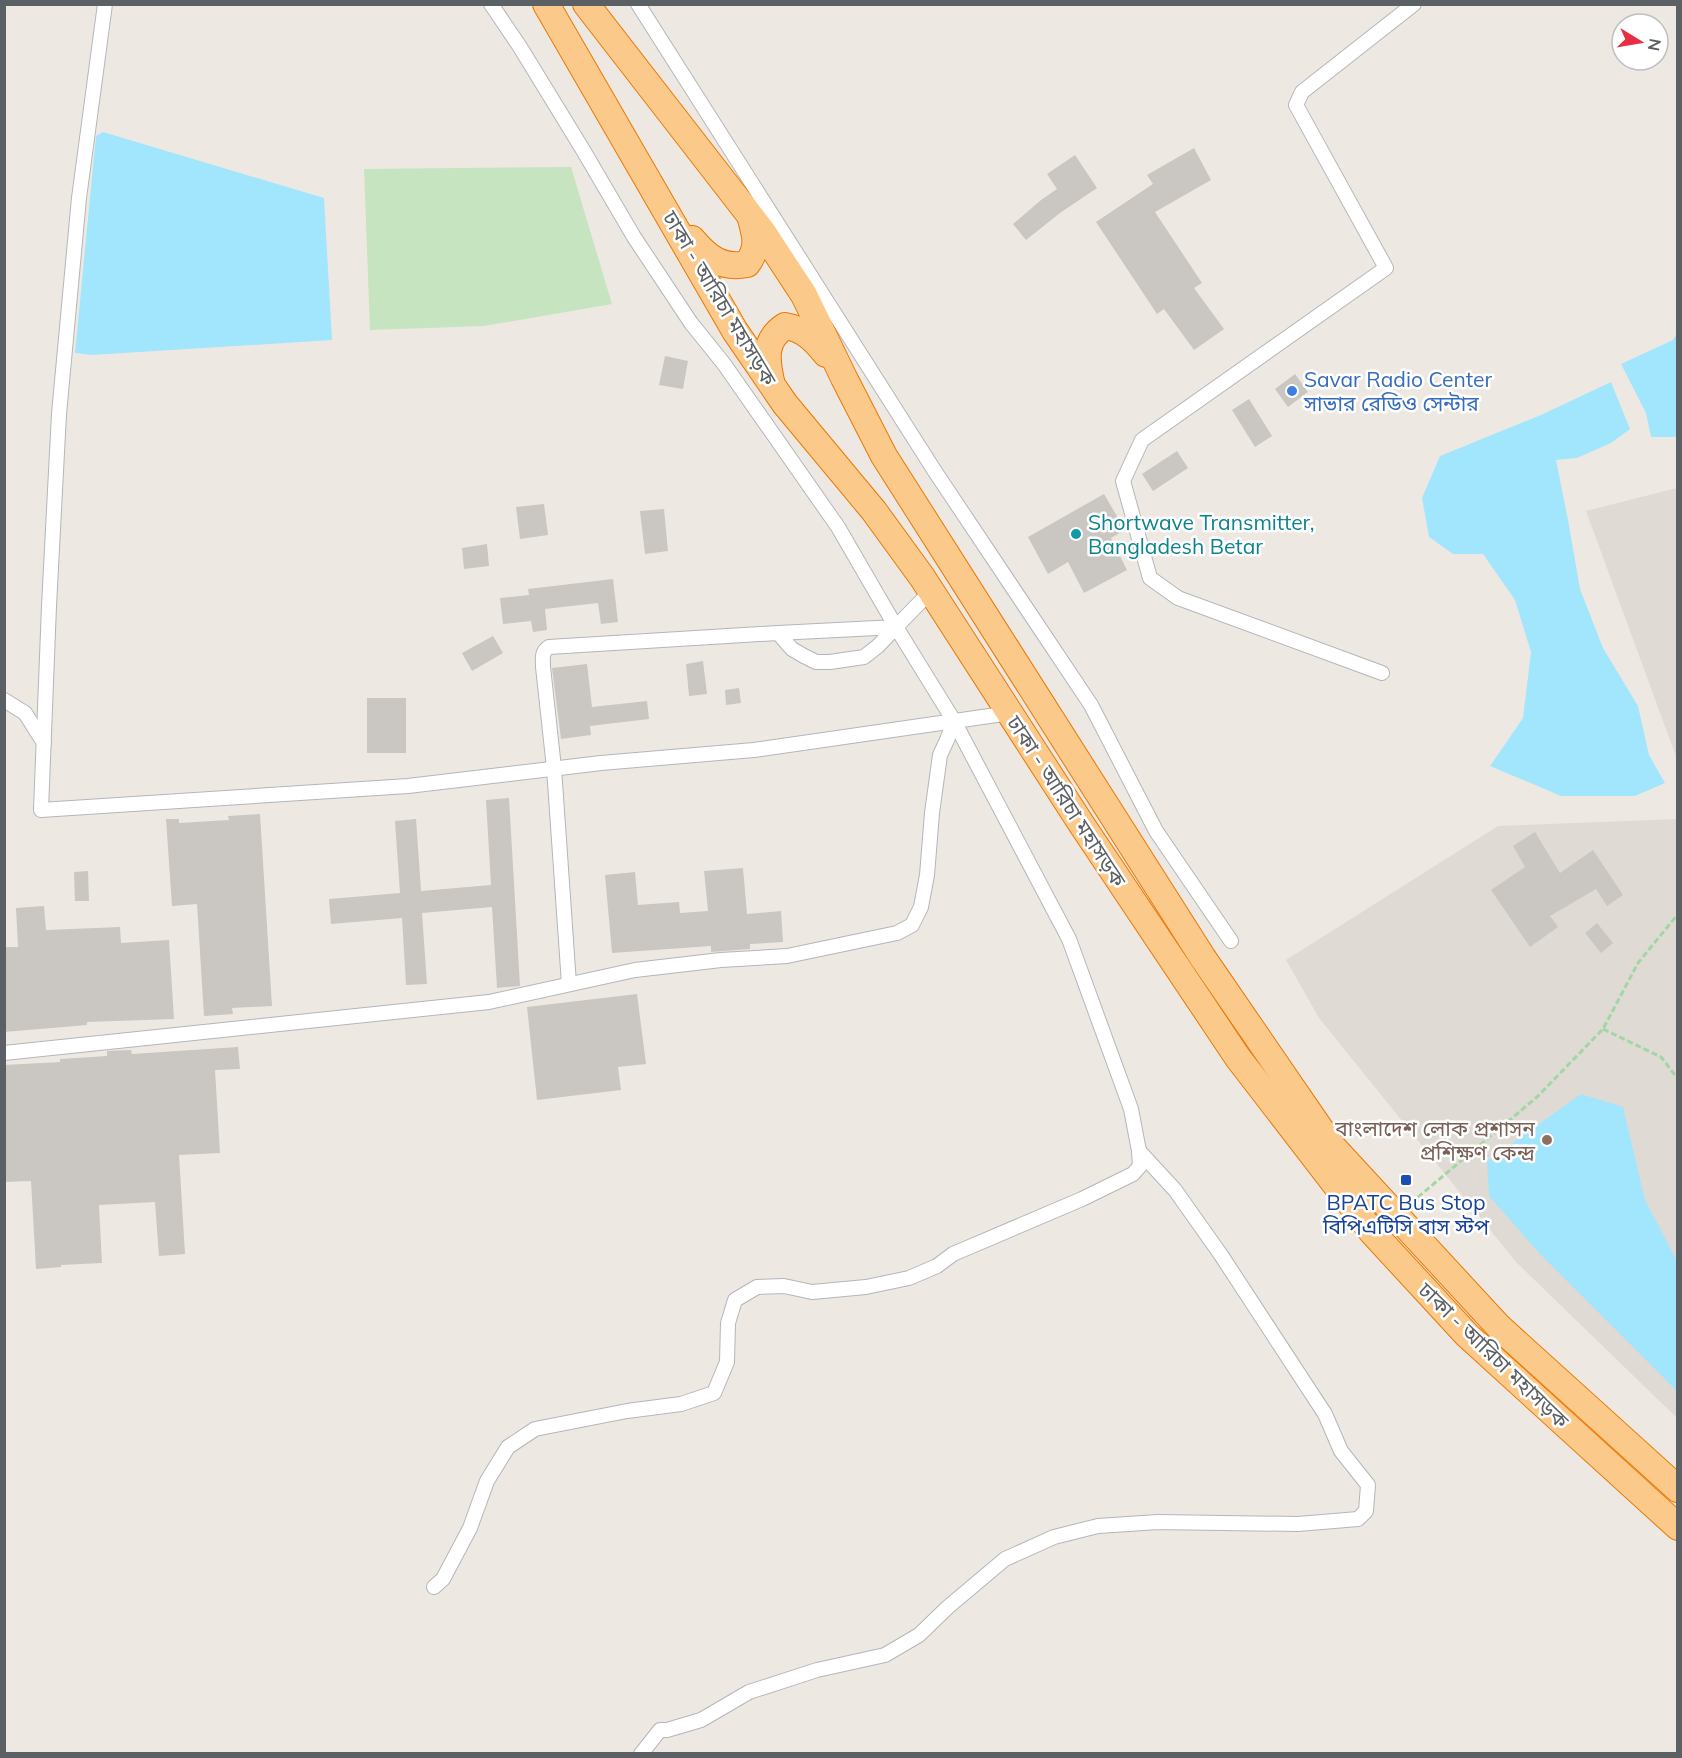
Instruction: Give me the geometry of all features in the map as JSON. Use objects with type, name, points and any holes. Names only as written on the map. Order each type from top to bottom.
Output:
[{"type":"highway","name":"ঢাকা - আরিচা মহাসড়ক","points":[[546,4],[735,331],[785,404],[874,511],[931,591],[1092,841],[1238,1058],[1372,1232],[1467,1335],[1677,1527]]},
{"type":"highway","name":"ঢাকা - আরিচা মহাসড়ক","points":[[586,4],[762,231],[804,295],[884,456],[1203,958],[1332,1146],[1499,1327],[1677,1489]]},
{"type":"highway","points":[[666,209],[700,249],[718,263],[736,266],[747,264],[754,254],[756,237],[750,215]]},
{"type":"highway","points":[[772,384],[767,362],[769,343],[776,332],[785,326],[797,328],[809,335],[826,353],[844,378]]},
{"type":"street","points":[[105,4],[80,198],[59,414],[41,810],[408,786],[554,768],[754,750],[1010,713]]},
{"type":"street","points":[[434,1587],[443,1579],[470,1528],[487,1481],[508,1447],[535,1429],[627,1411],[681,1404],[714,1393],[727,1362],[728,1323],[735,1300],[757,1287],[784,1286],[812,1292],[866,1287],[909,1278],[937,1266],[953,1254],[1082,1199],[1132,1174],[1140,1166],[1131,1109],[1069,939],[954,721],[838,527],[724,364],[691,323],[634,237],[520,47],[491,4]]},
{"type":"street","points":[[638,4],[934,470],[1091,705],[1156,831],[1231,941]]},
{"type":"street","points":[[1382,673],[1178,598],[1150,578],[1123,481],[1142,440],[1386,268],[1296,105],[1302,92],[1414,4]]},
{"type":"street","points":[[778,633],[792,649],[816,662],[864,657],[878,646],[931,591]]},
{"type":"street","points":[[569,984],[554,768],[543,667],[545,650],[549,647],[896,627]]},
{"type":"street","points":[[4,700],[25,713],[44,743]]},
{"type":"street","points":[[4,1053],[489,1002],[635,970],[722,960],[787,956],[897,933],[912,925],[921,907],[927,875],[940,755],[954,721]]},
{"type":"street","points":[[641,1754],[660,1730],[701,1720],[749,1692],[817,1670],[885,1655],[920,1635],[948,1607],[1005,1559],[1054,1537],[1098,1526],[1146,1523],[1298,1524],[1358,1519],[1366,1511],[1368,1485],[1341,1451],[1324,1414],[1221,1255],[1175,1190],[1139,1151]]},
{"type":"path","points":[[1396,1215],[1537,1097],[1603,1029],[1638,963],[1677,914]]},
{"type":"path","points":[[1603,1029],[1661,1057],[1677,1079]]},
{"type":"shaded area","points":[[1678,488],[1677,759],[1586,511]]},
{"type":"shaded area","name":"বাংলাদেশ লোক প্রশাসন প্রশিক্ষণ কেন্দ্র","points":[[1677,819],[1677,1418],[1516,1262],[1319,1018],[1286,960],[1498,826]]},
{"type":"green space","points":[[571,167],[612,304],[484,326],[370,330],[364,169]]},
{"type":"water","points":[[103,132],[324,198],[332,340],[92,355],[75,353],[96,136]]},
{"type":"water","points":[[1677,333],[1677,437],[1651,437],[1646,413],[1621,364],[1673,340]]},
{"type":"water","points":[[1611,382],[1630,429],[1611,443],[1577,458],[1556,460],[1580,589],[1603,648],[1638,706],[1649,755],[1665,783],[1635,796],[1561,796],[1490,766],[1523,718],[1531,652],[1515,600],[1483,554],[1453,554],[1429,537],[1422,498],[1440,456],[1541,415]]},
{"type":"water","points":[[1581,1094],[1623,1107],[1645,1200],[1677,1261],[1677,1391],[1539,1253],[1489,1196],[1487,1161]]},
{"type":"building","points":[[1194,148],[1211,180],[1155,212],[1202,283],[1194,288],[1224,329],[1194,350],[1164,309],[1157,314],[1096,222],[1153,184],[1147,175]]},
{"type":"building","points":[[1075,155],[1097,188],[1026,240],[1013,224],[1057,189],[1047,174]]},
{"type":"building","points":[[665,356],[688,361],[683,389],[659,385]]},
{"type":"building","name":"Savar Radio Center সাভার রেডিও সেন্টার","points":[[1295,374],[1308,392],[1288,407],[1275,389]]},
{"type":"building","points":[[1249,399],[1272,436],[1255,447],[1232,410]]},
{"type":"building","points":[[1177,451],[1188,468],[1153,491],[1142,474]]},
{"type":"building","name":"Shortwave Transmitter, Bangladesh Betar","points":[[1104,494],[1125,530],[1111,538],[1127,570],[1084,593],[1068,562],[1048,574],[1028,537]]},
{"type":"building","points":[[544,504],[548,535],[520,539],[516,507]]},
{"type":"building","points":[[664,509],[668,551],[645,554],[640,511]]},
{"type":"building","points":[[487,544],[489,566],[464,569],[462,548]]},
{"type":"building","points":[[613,579],[618,622],[601,624],[598,603],[545,609],[547,630],[533,632],[531,621],[503,624],[500,598],[529,595],[528,589]]},
{"type":"building","points":[[493,636],[503,653],[472,671],[462,653]]},
{"type":"building","points":[[703,661],[707,694],[689,696],[686,664]]},
{"type":"building","points":[[587,664],[592,707],[647,701],[649,719],[590,726],[591,735],[561,739],[552,668]]},
{"type":"building","points":[[739,688],[741,703],[726,705],[725,690]]},
{"type":"building","points":[[367,698],[406,698],[406,753],[367,753]]},
{"type":"building","points":[[509,798],[520,986],[497,988],[492,907],[422,913],[427,984],[406,985],[402,918],[331,924],[329,899],[400,893],[395,821],[416,819],[421,891],[491,885],[486,800]]},
{"type":"building","points":[[260,814],[272,1006],[232,1008],[233,1014],[204,1016],[197,904],[172,906],[166,819],[179,819],[179,823],[229,820],[228,816]]},
{"type":"building","points":[[1535,832],[1560,873],[1593,850],[1623,895],[1607,906],[1596,889],[1550,916],[1558,927],[1530,947],[1491,890],[1525,867],[1513,846]]},
{"type":"building","points":[[743,868],[747,914],[781,911],[783,942],[750,944],[750,949],[711,952],[711,946],[612,953],[605,875],[635,872],[638,905],[679,902],[680,913],[708,911],[704,871]]},
{"type":"building","points":[[88,871],[89,901],[75,901],[74,872]]},
{"type":"building","points":[[44,906],[46,930],[120,927],[121,943],[169,940],[174,1019],[87,1022],[87,1025],[4,1032],[4,947],[18,947],[16,908]]},
{"type":"building","points":[[1597,923],[1613,943],[1601,953],[1585,933]]},
{"type":"building","points":[[637,994],[646,1064],[618,1067],[621,1090],[537,1100],[527,1007]]},
{"type":"building","points":[[238,1047],[240,1069],[215,1070],[220,1153],[179,1155],[185,1254],[159,1256],[155,1202],[99,1205],[102,1263],[36,1269],[31,1181],[4,1182],[4,1065],[60,1062],[60,1059],[107,1056],[107,1051],[131,1050],[132,1054]]},
{"type":"place","name":"Savar Radio Center সাভার রেডিও সেন্টার","points":[[1292,391]]},
{"type":"place","name":"Shortwave Transmitter, Bangladesh Betar","points":[[1076,534]]},
{"type":"place","name":"বাংলাদেশ লোক প্রশাসন প্রশিক্ষণ কেন্দ্র","points":[[1547,1140]]},
{"type":"place","name":"BPATC Bus Stop বিপিএটিসি বাস স্টপ","points":[[1406,1180]]}]
